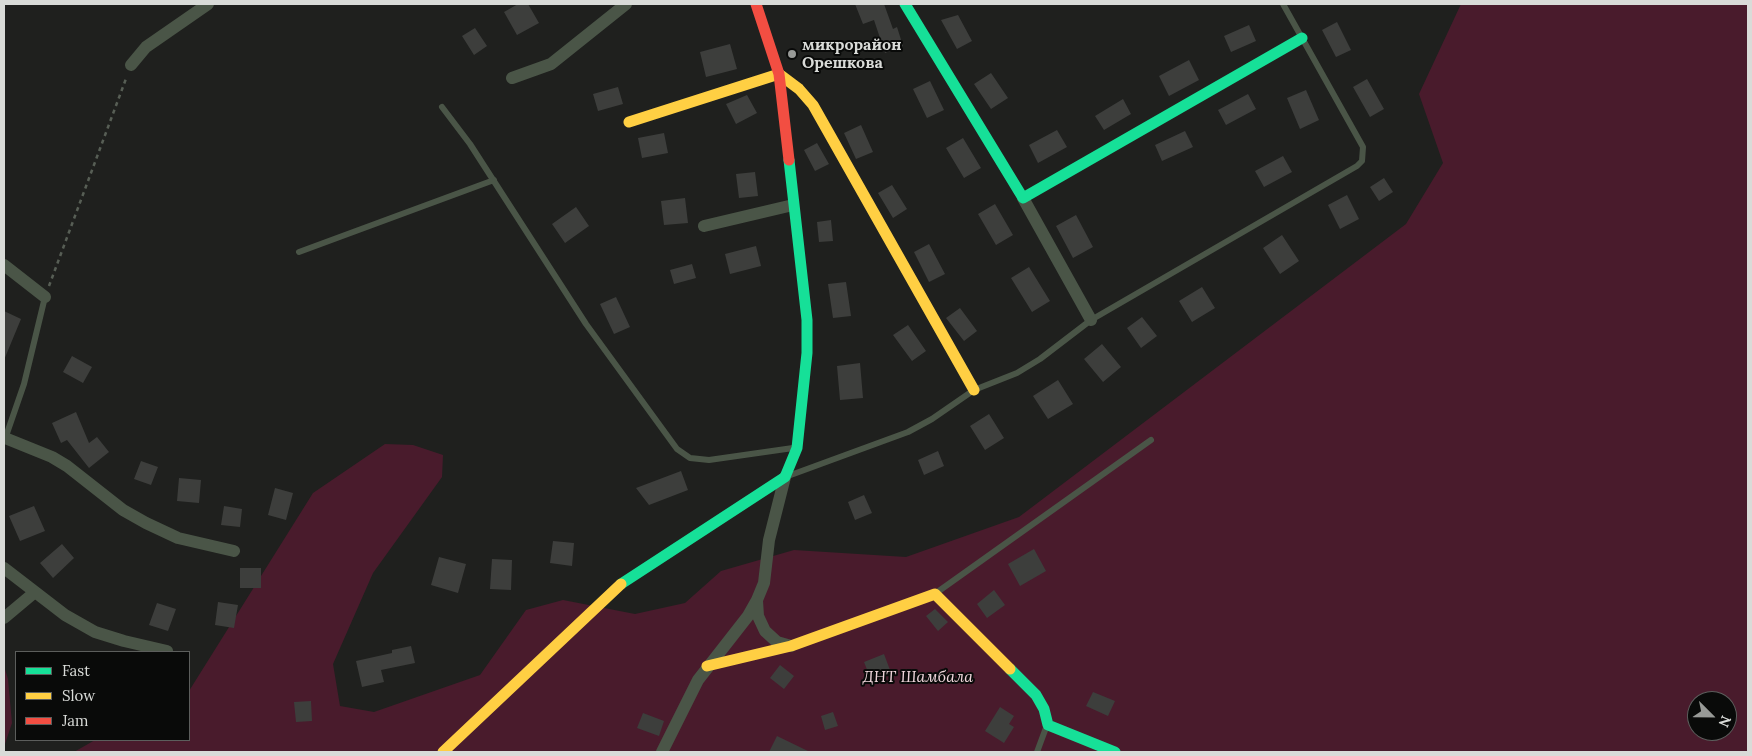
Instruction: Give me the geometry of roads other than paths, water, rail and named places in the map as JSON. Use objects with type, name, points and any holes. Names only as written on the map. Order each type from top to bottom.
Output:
[{"type":"street","points":[[131,65],[146,47],[208,4]]},
{"type":"street","points":[[512,78],[551,64],[626,4]]},
{"type":"street","points":[[662,752],[698,680],[707,666],[748,616],[757,600],[764,583],[769,540],[785,477],[797,448],[807,353],[807,320],[779,74],[756,4]]},
{"type":"street","points":[[904,4],[1023,198],[1091,320]]},
{"type":"street","points":[[1023,198],[1302,38]]},
{"type":"street","points":[[629,122],[779,74]]},
{"type":"street","points":[[779,74],[799,89],[813,105],[974,390]]},
{"type":"street","points":[[704,226],[793,205]]},
{"type":"street","points":[[4,265],[45,297]]},
{"type":"street","points":[[5,440],[52,457],[67,466],[123,510],[146,523],[178,538],[234,551]]},
{"type":"street","points":[[443,752],[614,590],[785,477]]},
{"type":"street","points":[[4,568],[65,615],[95,632],[124,642],[167,651]]},
{"type":"street","points":[[4,618],[35,592]]},
{"type":"street","points":[[707,666],[791,646],[936,594],[1036,695],[1044,709],[1048,725],[1115,752]]},
{"type":"street","points":[[757,600],[758,616],[765,631],[777,642],[791,646]]},
{"type":"lane","points":[[785,477],[908,432],[932,419],[974,390],[1017,373],[1040,359],[1091,320],[1358,166],[1362,161],[1363,147],[1283,4]]},
{"type":"lane","points":[[442,107],[494,180],[586,324],[677,448],[690,458],[709,460],[797,448]]},
{"type":"lane","points":[[299,252],[494,180]]},
{"type":"lane","points":[[5,440],[24,384],[45,297]]},
{"type":"lane","points":[[936,594],[1151,440]]},
{"type":"lane","points":[[1037,752],[1048,725]]},
{"type":"place","name":"микрорайон Орешкова","points":[[792,54]]},
{"type":"park label","name":"ДНТ Шамбала","points":[[918,677]]}]
